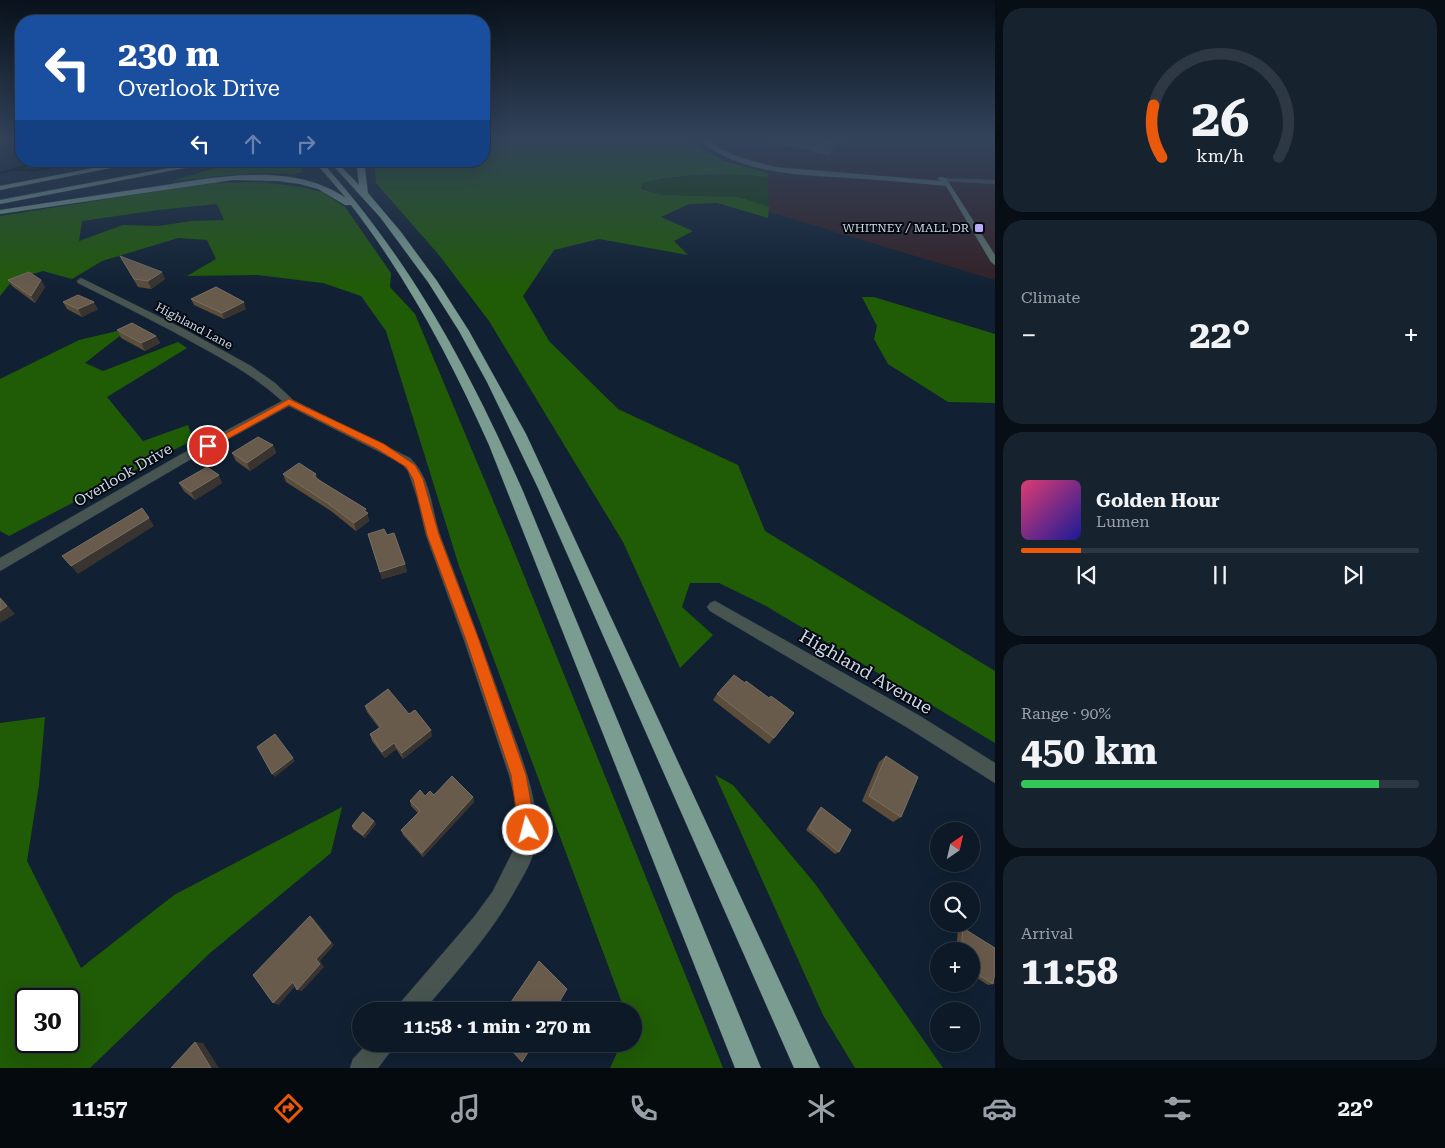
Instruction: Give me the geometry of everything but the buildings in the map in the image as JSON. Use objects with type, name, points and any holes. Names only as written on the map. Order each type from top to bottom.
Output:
[{"type":"highway","points":[[0,202],[65,190]]},
{"type":"highway","points":[[0,212],[152,190]]},
{"type":"highway","points":[[328,190],[360,200]]},
{"type":"highway","points":[[349,190],[399,234],[438,289],[484,366],[521,438],[807,1068]]},
{"type":"highway","points":[[353,190],[432,317],[482,412],[534,535],[748,1068]]},
{"type":"highway","points":[[360,190],[360,200]]},
{"type":"main road","points":[[951,190],[995,262]]},
{"type":"street","name":"Highland Lane","points":[[81,281],[247,368],[266,381],[289,402],[400,458],[414,469],[424,496],[433,535],[472,640],[518,775],[524,799],[528,830],[526,845],[516,870],[482,924],[416,1002]]},
{"type":"street","name":"Overlook Drive","points":[[0,566],[182,459],[289,402]]},
{"type":"street","name":"Highland Avenue","points":[[715,607],[914,722],[995,774]]},
{"type":"street","points":[[362,1068],[375,1052]]},
{"type":"shaded area","points":[[768,190],[995,190],[995,280],[769,212]]},
{"type":"green space","points":[[166,190],[313,190],[322,192],[345,207],[391,273],[390,287],[415,314],[510,541],[723,1068],[610,1068],[617,1052],[642,1052],[642,1002],[622,1002],[459,566],[386,331],[361,296],[323,283],[258,275],[187,276],[216,259],[207,240],[178,238],[102,261],[72,279],[43,271],[13,280],[0,296],[0,216]],"holes":[[[217,204],[224,220],[191,221],[158,226],[123,225],[79,241],[82,221]]]},
{"type":"green space","points":[[382,190],[644,190],[663,195],[739,197],[769,207],[768,218],[717,203],[689,204],[661,217],[693,231],[674,241],[688,255],[599,239],[554,250],[523,296],[549,341],[618,409],[738,465],[765,531],[995,671],[995,743],[766,606],[719,583],[690,583],[682,607],[713,635],[680,668],[623,542],[489,321],[439,255]]},
{"type":"green space","points":[[647,190],[768,190],[769,207],[739,197],[663,195]]},
{"type":"green space","points":[[862,297],[874,297],[995,334],[995,403],[948,402],[888,364],[874,339],[877,326]]},
{"type":"green space","points":[[130,328],[85,363],[103,371],[178,342],[187,348],[107,397],[143,441],[188,425],[193,440],[9,536],[0,531],[0,379],[79,340]]},
{"type":"green space","points":[[45,717],[39,785],[27,861],[81,968],[174,895],[342,807],[331,853],[210,953],[90,1068],[0,1068],[0,723]]},
{"type":"green space","points":[[715,775],[733,785],[816,885],[930,1049],[930,1052],[943,1068],[855,1068],[823,1015]]},
{"type":"place","name":"WHITNEY / MALL DR","points":[[979,228]]},
{"type":"route","points":[[208,446],[289,402],[380,447],[406,461],[414,469],[424,496],[433,535],[472,640],[518,775],[524,799],[528,830]]}]
